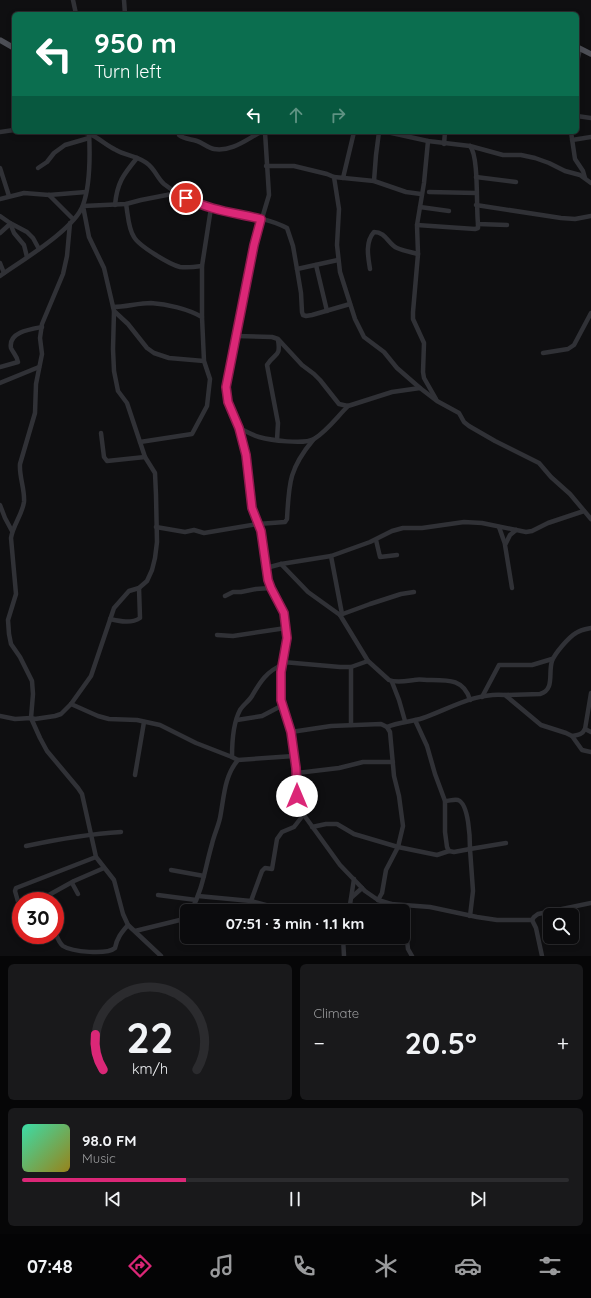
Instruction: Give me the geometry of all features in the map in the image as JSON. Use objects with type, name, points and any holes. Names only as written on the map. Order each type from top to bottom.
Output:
[{"type":"main road","points":[[0,40],[12,47]]},
{"type":"main road","points":[[579,48],[591,54]]},
{"type":"street","points":[[73,0],[76,12]]},
{"type":"street","points":[[124,0],[124,12]]},
{"type":"street","points":[[579,116],[591,118]]},
{"type":"street","points":[[0,132],[12,130]]},
{"type":"street","points":[[89,134],[117,151],[137,158],[150,166],[164,184],[195,203],[261,219],[287,228],[293,246],[303,315],[312,316],[350,304]]},
{"type":"street","points":[[38,168],[47,162],[54,153],[65,145],[89,134]]},
{"type":"street","points":[[0,716],[15,719],[38,719],[61,714],[71,704],[91,676],[114,608],[129,591],[139,588],[146,581],[154,564],[156,542],[155,473],[145,457],[127,403],[118,391],[114,371],[113,309],[104,268],[89,237],[83,206],[86,192],[89,134]]},
{"type":"street","points":[[179,134],[182,137],[199,142],[213,149],[232,147],[243,143],[258,134]]},
{"type":"street","points":[[264,134],[269,195],[254,245],[226,387],[228,402],[239,428],[246,455],[252,508],[261,531],[266,568],[271,588],[284,613],[287,638],[282,663],[281,700],[291,732],[297,773],[297,796],[301,811],[340,865],[362,888],[378,900],[391,904]]},
{"type":"street","points":[[343,178],[354,134]]},
{"type":"street","points":[[374,181],[379,134]]},
{"type":"street","points":[[397,134],[444,144],[470,146],[503,155],[521,155],[534,158],[585,178],[591,184]]},
{"type":"street","points":[[444,144],[445,134]]},
{"type":"street","points":[[571,134],[575,158],[585,178]]},
{"type":"street","points":[[572,140],[591,137]]},
{"type":"street","points":[[428,141],[417,225],[418,254],[413,319],[424,343],[424,378],[437,401]]},
{"type":"street","points":[[417,225],[478,228],[476,205],[476,161],[473,150],[470,146]]},
{"type":"street","points":[[115,205],[119,183],[137,158]]},
{"type":"street","points":[[266,166],[294,166],[334,177],[374,181],[406,192],[421,194]]},
{"type":"street","points":[[0,168],[9,196]]},
{"type":"street","points":[[334,177],[339,209],[338,260],[340,272],[350,304],[364,337],[384,352],[397,368],[420,388],[437,401],[455,410],[469,426],[539,463],[551,477],[570,494],[591,519]]},
{"type":"street","points":[[476,177],[516,182]]},
{"type":"street","points":[[0,199],[24,193],[49,195],[86,192]]},
{"type":"street","points":[[429,192],[476,193]]},
{"type":"street","points":[[83,206],[126,204],[177,193]]},
{"type":"street","points":[[49,195],[72,221]]},
{"type":"street","points":[[126,204],[131,231],[134,238],[152,253],[172,264],[189,268],[202,266]]},
{"type":"street","points":[[476,205],[561,218],[575,219],[591,216]]},
{"type":"street","points":[[0,263],[2,275],[51,241],[72,221],[83,206]]},
{"type":"street","points":[[420,207],[449,211]]},
{"type":"street","points":[[140,442],[192,434],[206,406],[210,379],[204,361],[202,266],[211,208]]},
{"type":"street","points":[[0,216],[10,224],[30,235],[39,249]]},
{"type":"street","points":[[72,221],[63,274],[42,327],[40,338],[42,354],[36,384],[35,413],[20,464],[24,500],[22,510],[12,531],[11,551],[16,594],[9,615],[9,634],[11,644],[20,657],[32,681],[33,694],[31,718],[47,751],[82,794],[96,857],[114,880],[123,914],[128,925],[157,955]]},
{"type":"street","points":[[0,233],[10,224]]},
{"type":"street","points":[[10,224],[11,229],[24,245],[27,257]]},
{"type":"street","points":[[478,224],[507,225]]},
{"type":"street","points":[[370,269],[368,245],[374,232],[384,234],[391,244],[398,249],[418,254]]},
{"type":"street","points":[[297,269],[338,260]]},
{"type":"street","points":[[316,265],[327,311]]},
{"type":"street","points":[[113,309],[151,303],[171,306],[202,318]]},
{"type":"street","points":[[113,309],[128,324],[147,348],[154,353],[169,358],[204,361]]},
{"type":"street","points":[[543,353],[568,349],[574,345],[591,313]]},
{"type":"street","points":[[0,367],[18,362],[17,357],[11,348],[12,340],[16,334],[42,327]]},
{"type":"street","points":[[236,336],[278,339],[302,365],[320,380],[339,404],[348,406]]},
{"type":"street","points":[[277,440],[278,424],[267,365],[278,352],[278,339]]},
{"type":"street","points":[[0,383],[40,367]]},
{"type":"street","points":[[156,527],[185,532],[194,530],[204,533],[258,524],[285,522],[287,519],[292,473],[297,461],[313,440],[348,406],[392,392],[420,388]]},
{"type":"street","points":[[239,428],[260,437],[277,440],[313,440]]},
{"type":"street","points":[[101,433],[104,458],[107,461],[145,457]]},
{"type":"street","points":[[0,506],[12,531]]},
{"type":"street","points":[[266,568],[281,564],[331,556],[376,540],[403,528],[429,527],[464,522],[482,523],[516,530],[532,531],[548,523],[584,511]]},
{"type":"street","points":[[500,527],[505,545],[512,588]]},
{"type":"street","points":[[505,545],[510,535],[516,530]]},
{"type":"street","points":[[376,540],[380,557],[397,555]]},
{"type":"street","points":[[331,556],[341,614],[368,661],[392,682],[405,721]]},
{"type":"street","points":[[281,564],[308,592],[341,614]]},
{"type":"street","points":[[110,619],[122,622],[138,620],[140,618],[139,588]]},
{"type":"street","points":[[225,596],[233,592],[271,588]]},
{"type":"street","points":[[341,614],[401,594],[414,592]]},
{"type":"street","points":[[217,635],[233,636],[286,628]]},
{"type":"street","points":[[291,732],[320,727],[351,725],[381,724],[387,726],[415,720],[482,697],[498,694],[540,694],[549,688],[552,659],[576,632],[591,628]]},
{"type":"street","points":[[482,697],[499,665],[532,665],[552,659]]},
{"type":"street","points":[[232,757],[232,744],[241,708],[251,697],[264,676],[271,670],[282,663],[340,668],[351,667],[368,661]]},
{"type":"street","points":[[351,667],[351,725]]},
{"type":"street","points":[[392,682],[422,679],[446,679],[462,686],[468,694],[470,700]]},
{"type":"street","points":[[572,736],[580,735],[585,729],[591,694]]},
{"type":"street","points":[[505,695],[541,725],[572,736],[582,750],[591,752]]},
{"type":"street","points":[[71,704],[98,716],[109,719],[160,725],[196,743],[238,760],[294,756]]},
{"type":"street","points":[[237,720],[262,716],[283,705]]},
{"type":"street","points":[[415,720],[427,746],[445,801],[445,832],[449,851]]},
{"type":"street","points":[[135,775],[144,722]]},
{"type":"street","points":[[378,900],[382,893],[386,870],[398,847],[403,826],[399,796],[394,776],[390,732],[387,726]]},
{"type":"street","points":[[585,729],[591,732]]},
{"type":"street","points":[[194,904],[204,876],[212,842],[220,818],[225,787],[234,765],[238,760]]},
{"type":"street","points":[[297,773],[339,768],[363,762],[393,762]]},
{"type":"street","points":[[445,801],[457,800],[461,802],[465,808],[470,831],[473,891],[470,916]]},
{"type":"street","points":[[251,901],[262,871],[264,868],[272,869],[273,867],[277,839],[282,832],[294,827],[304,814]]},
{"type":"street","points":[[312,827],[326,824],[338,824],[354,834],[398,847],[436,855],[449,851],[454,852],[506,843]]},
{"type":"street","points":[[26,846],[91,833],[121,832]]},
{"type":"street","points":[[15,892],[16,888],[96,857]]},
{"type":"street","points":[[55,892],[104,868]]},
{"type":"street","points":[[171,870],[204,876]]},
{"type":"street","points":[[350,904],[354,879]]},
{"type":"street","points":[[72,883],[78,894]]},
{"type":"street","points":[[352,897],[362,888]]},
{"type":"street","points":[[158,894],[251,901],[262,904]]},
{"type":"street","points":[[410,905],[430,907],[470,916],[497,920],[532,920],[538,914],[591,903]]},
{"type":"street","points":[[135,931],[180,920]]},
{"type":"street","points":[[532,920],[536,928],[542,956]]},
{"type":"street","points":[[61,944],[81,952],[102,952],[113,950],[120,933],[128,925]]},
{"type":"street","points":[[343,944],[344,956]]},
{"type":"street","points":[[407,944],[408,949],[412,956]]},
{"type":"route","points":[[186,198],[195,203],[211,208],[261,219],[254,245],[226,387],[228,402],[239,428],[246,455],[252,508],[261,531],[268,580],[284,613],[287,638],[281,672],[281,700],[291,732],[296,768],[297,796]]}]
